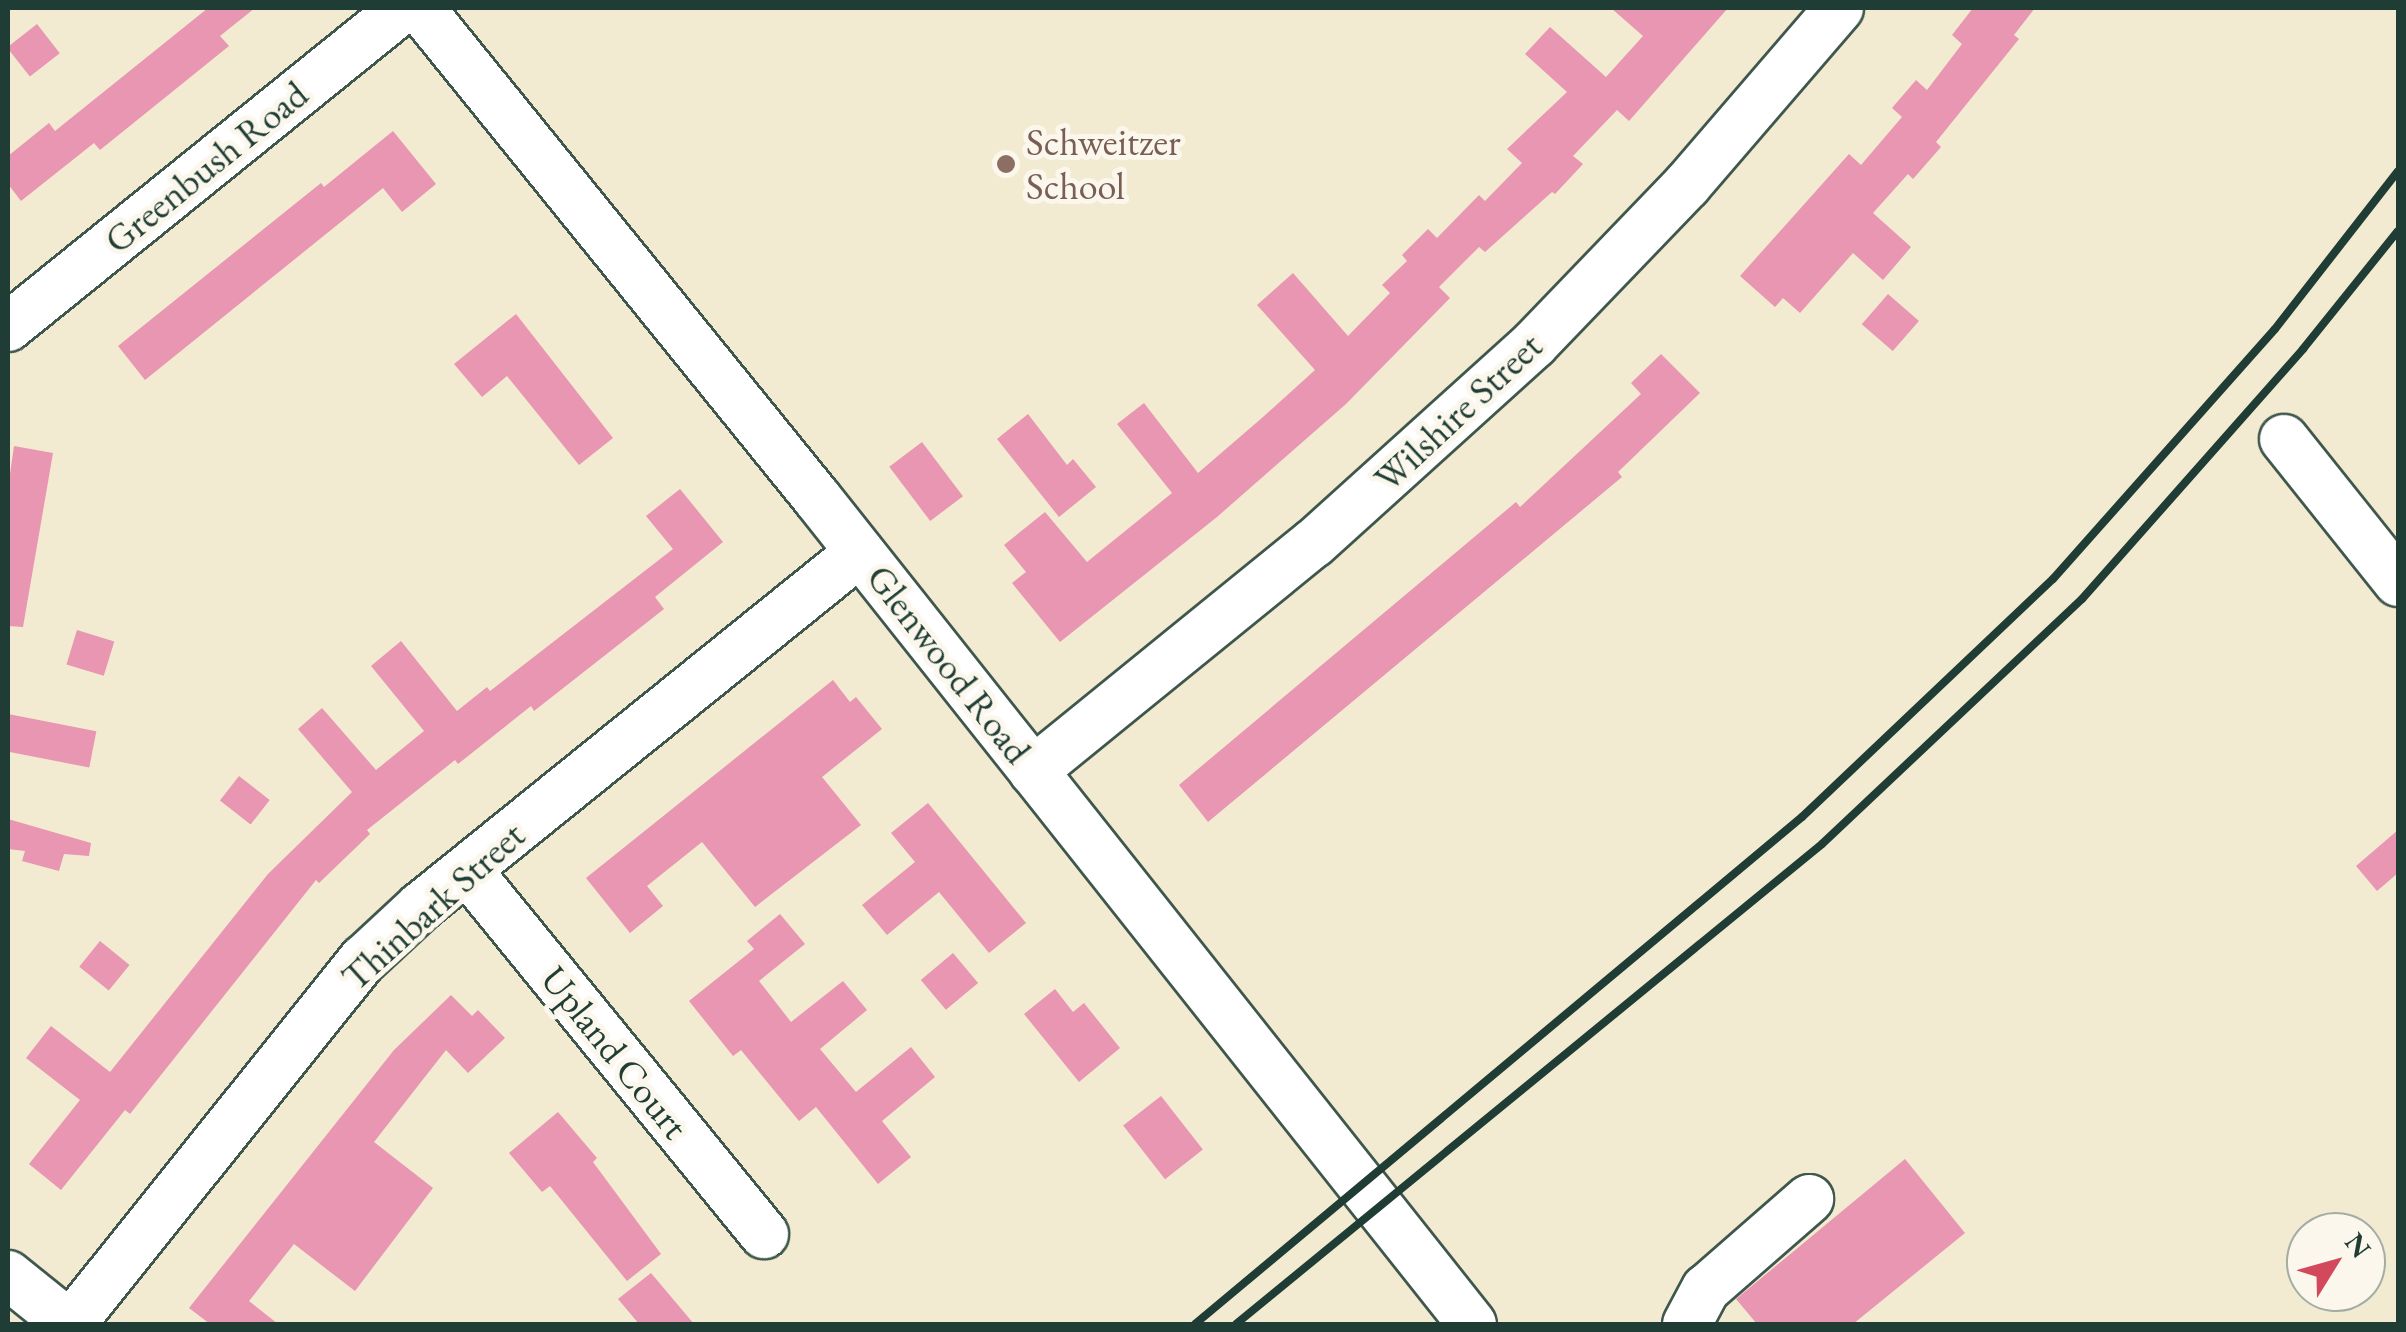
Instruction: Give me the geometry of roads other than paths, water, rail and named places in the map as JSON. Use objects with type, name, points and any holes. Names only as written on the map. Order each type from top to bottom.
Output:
[{"type":"street","name":"Greenbush Road","points":[[8,327],[403,8]]},
{"type":"street","name":"Glenwood Road","points":[[420,8],[860,552],[1472,1324]]},
{"type":"street","name":"Wilshire Street","points":[[1034,771],[1314,543],[1508,369],[1687,185],[1839,8]]},
{"type":"street","points":[[2284,439],[2398,582]]},
{"type":"street","name":"Thinbark Street","points":[[70,1324],[363,960],[467,870],[860,552]]},
{"type":"street","name":"Upland Court","points":[[467,870],[764,1234]]},
{"type":"street","points":[[1686,1324],[1706,1289],[1809,1199]]},
{"type":"street","points":[[8,1275],[70,1324]]},
{"type":"railway","points":[[1195,1324],[1802,817],[2053,579],[2275,329],[2398,171]]},
{"type":"railway","points":[[1236,1324],[1822,844],[2082,599],[2303,349],[2398,231]]},
{"type":"place","name":"Schweitzer School","points":[[1006,164]]}]
